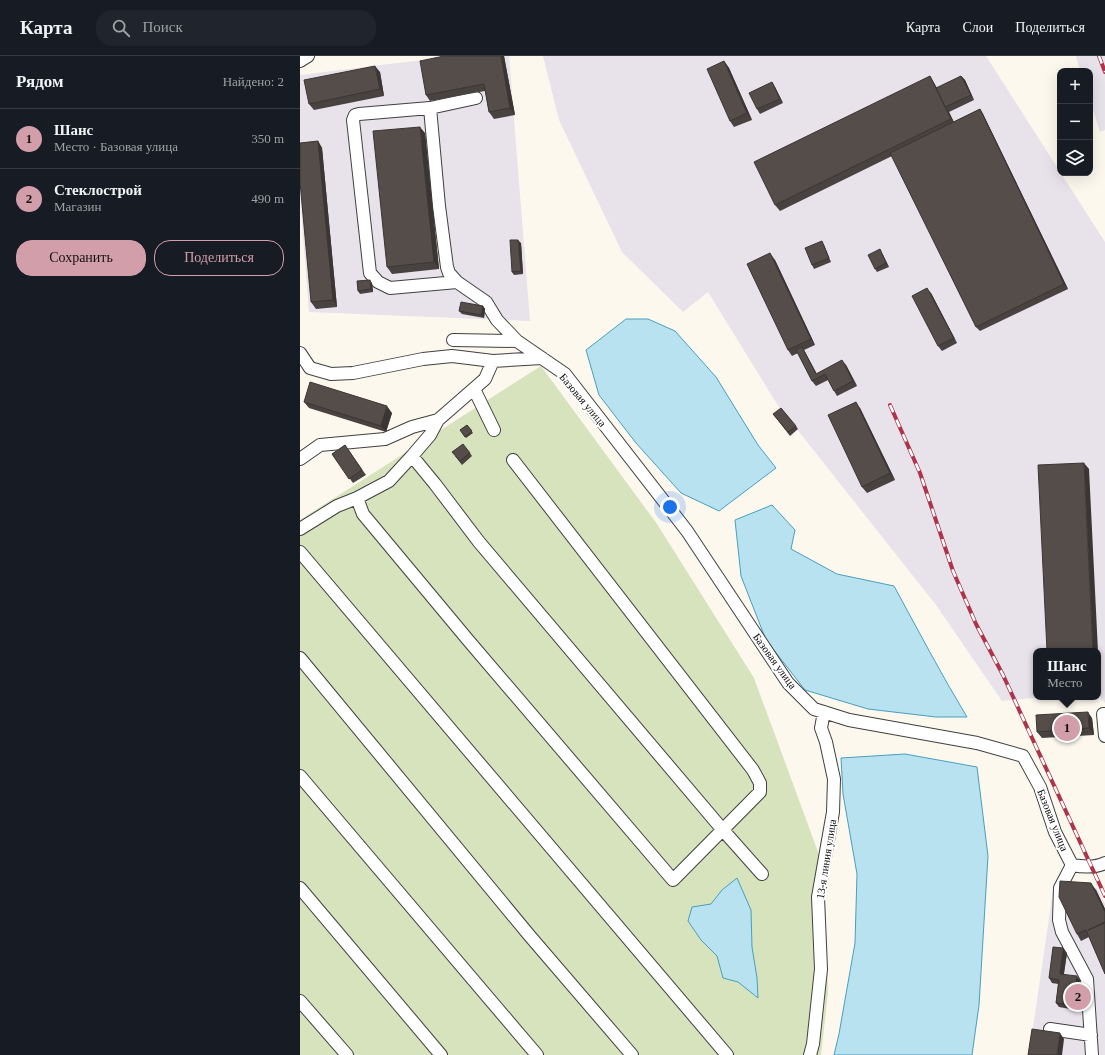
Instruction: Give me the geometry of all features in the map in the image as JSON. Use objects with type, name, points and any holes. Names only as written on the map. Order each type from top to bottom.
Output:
[{"type":"street","points":[[300,61],[308,56]]},
{"type":"street","points":[[457,282],[390,288],[378,282],[370,272],[353,120],[355,115],[359,114],[430,108],[476,98]]},
{"type":"street","points":[[430,108],[439,206],[447,267],[449,273],[457,282]]},
{"type":"street","name":"Базовая улица","points":[[457,282],[486,302],[496,320],[517,341],[565,374],[687,531],[788,683],[814,709],[849,720],[977,744],[1023,756],[1040,787],[1055,832],[1072,865],[1091,867],[1101,865],[1105,862]]},
{"type":"street","points":[[453,340],[517,341]]},
{"type":"street","points":[[300,353],[310,368],[331,374],[353,373],[423,359],[452,356],[493,361],[542,358]]},
{"type":"street","points":[[300,530],[337,506],[357,498],[389,481],[430,435],[438,420],[485,379],[493,361]]},
{"type":"street","points":[[474,389],[494,430]]},
{"type":"street","points":[[300,459],[320,445],[385,440],[412,427],[438,420]]},
{"type":"street","points":[[412,456],[479,542],[722,829],[762,874]]},
{"type":"street","points":[[357,498],[363,514],[673,880],[760,792],[760,783],[753,770],[513,460]]},
{"type":"street","points":[[300,552],[727,1055]]},
{"type":"street","points":[[300,658],[529,935],[632,1055]]},
{"type":"street","name":"13-я линия улица","points":[[810,1055],[813,1044],[821,969],[818,897],[833,812],[834,779],[826,742],[821,728],[824,712]]},
{"type":"street","points":[[1105,714],[1103,714],[1105,736]]},
{"type":"street","points":[[300,776],[537,1055]]},
{"type":"street","points":[[1072,865],[1060,888],[1059,920],[1062,932],[1088,979],[1092,1055]]},
{"type":"street","points":[[300,888],[441,1055]]},
{"type":"street","points":[[300,1001],[347,1055]]},
{"type":"street","points":[[1050,1029],[1091,1035]]},
{"type":"shaded area","points":[[455,56],[509,56],[530,321],[309,312],[300,197],[300,75]]},
{"type":"shaded area","points":[[543,56],[986,56],[1057,167],[1057,176],[1063,176],[1105,242],[1105,703],[1101,698],[1101,648],[1033,648],[1033,698],[1002,701],[936,605],[777,404],[708,292],[683,312],[622,252],[559,120]]},
{"type":"shaded area","points":[[1076,56],[1105,56],[1105,130],[1100,132],[1093,110],[1093,68],[1079,68]]},
{"type":"shaded area","points":[[1054,884],[1097,888],[1105,904],[1105,1055],[1029,1055]]},
{"type":"green space","points":[[541,366],[657,524],[754,678],[824,868],[828,993],[821,1055],[300,1055],[300,520]]},
{"type":"water","points":[[626,319],[648,319],[675,331],[716,377],[758,445],[776,468],[719,511],[681,493],[636,443],[599,395],[586,350]]},
{"type":"water","points":[[772,505],[795,530],[791,549],[837,574],[894,586],[967,717],[936,717],[868,709],[805,690],[766,640],[741,576],[735,520]]},
{"type":"water","points":[[905,754],[977,767],[988,856],[979,1005],[972,1055],[834,1055],[855,943],[857,874],[843,794],[841,758]]},
{"type":"water","points":[[737,878],[751,910],[752,947],[757,978],[758,998],[738,982],[723,978],[717,956],[701,940],[688,921],[692,907],[711,904],[722,890]]},
{"type":"building","points":[[444,56],[501,56],[510,108],[489,112],[484,84],[426,95],[420,61]]},
{"type":"building","points":[[724,61],[747,113],[730,121],[707,69]]},
{"type":"building","points":[[375,66],[380,89],[309,104],[304,80]]},
{"type":"building","points":[[930,76],[951,119],[775,205],[754,162]]},
{"type":"building","points":[[961,76],[971,95],[945,107],[936,88]]},
{"type":"building","points":[[772,82],[780,99],[757,109],[749,93]]},
{"type":"building","points":[[980,109],[1064,284],[976,327],[890,153]]},
{"type":"building","points":[[420,127],[434,262],[387,267],[373,131]]},
{"type":"building","points":[[318,141],[333,300],[311,302],[300,182],[300,143]]},
{"type":"building","points":[[510,240],[518,240],[521,271],[512,272]]},
{"type":"building","points":[[822,241],[829,258],[812,265],[805,248]]},
{"type":"building","points":[[880,249],[886,263],[875,269],[868,255]]},
{"type":"building","points":[[770,253],[811,339],[788,350],[747,264]]},
{"type":"building","points":[[370,280],[371,289],[358,291],[357,281]]},
{"type":"building","points":[[927,288],[954,338],[938,346],[912,296]]},
{"type":"building","points":[[461,302],[483,306],[481,315],[459,311]]},
{"type":"building","points":[[802,347],[816,374],[842,360],[853,381],[834,391],[825,374],[812,381],[796,350]]},
{"type":"building","points":[[310,382],[387,406],[381,426],[304,402]]},
{"type":"building","points":[[856,402],[890,473],[862,487],[828,415]]},
{"type":"building","points":[[781,408],[796,426],[788,432],[773,414]]},
{"type":"building","points":[[467,425],[472,431],[465,437],[460,430]]},
{"type":"building","points":[[463,444],[470,453],[460,461],[452,452]]},
{"type":"building","points":[[345,445],[362,470],[349,479],[332,454]]},
{"type":"building","points":[[1084,463],[1093,648],[1047,648],[1038,465]]},
{"type":"building","points":[[1088,712],[1089,728],[1037,732],[1036,715]]},
{"type":"building","points":[[1060,881],[1091,883],[1105,912],[1105,922],[1088,930],[1105,923],[1105,974],[1086,930],[1077,934],[1059,897]]},
{"type":"building","points":[[1053,947],[1063,948],[1060,974],[1077,976],[1073,1005],[1056,1003],[1059,980],[1049,978]]},
{"type":"building","points":[[1032,1029],[1060,1033],[1057,1055],[1028,1055]]},
{"type":"railway","points":[[1099,56],[1105,72]]},
{"type":"railway","points":[[890,405],[920,473],[953,571],[976,624],[1003,675],[1105,896]]},
{"type":"place","name":"Шанс","points":[[1067,728]]},
{"type":"place","name":"Стеклострой","points":[[1078,997]]}]
